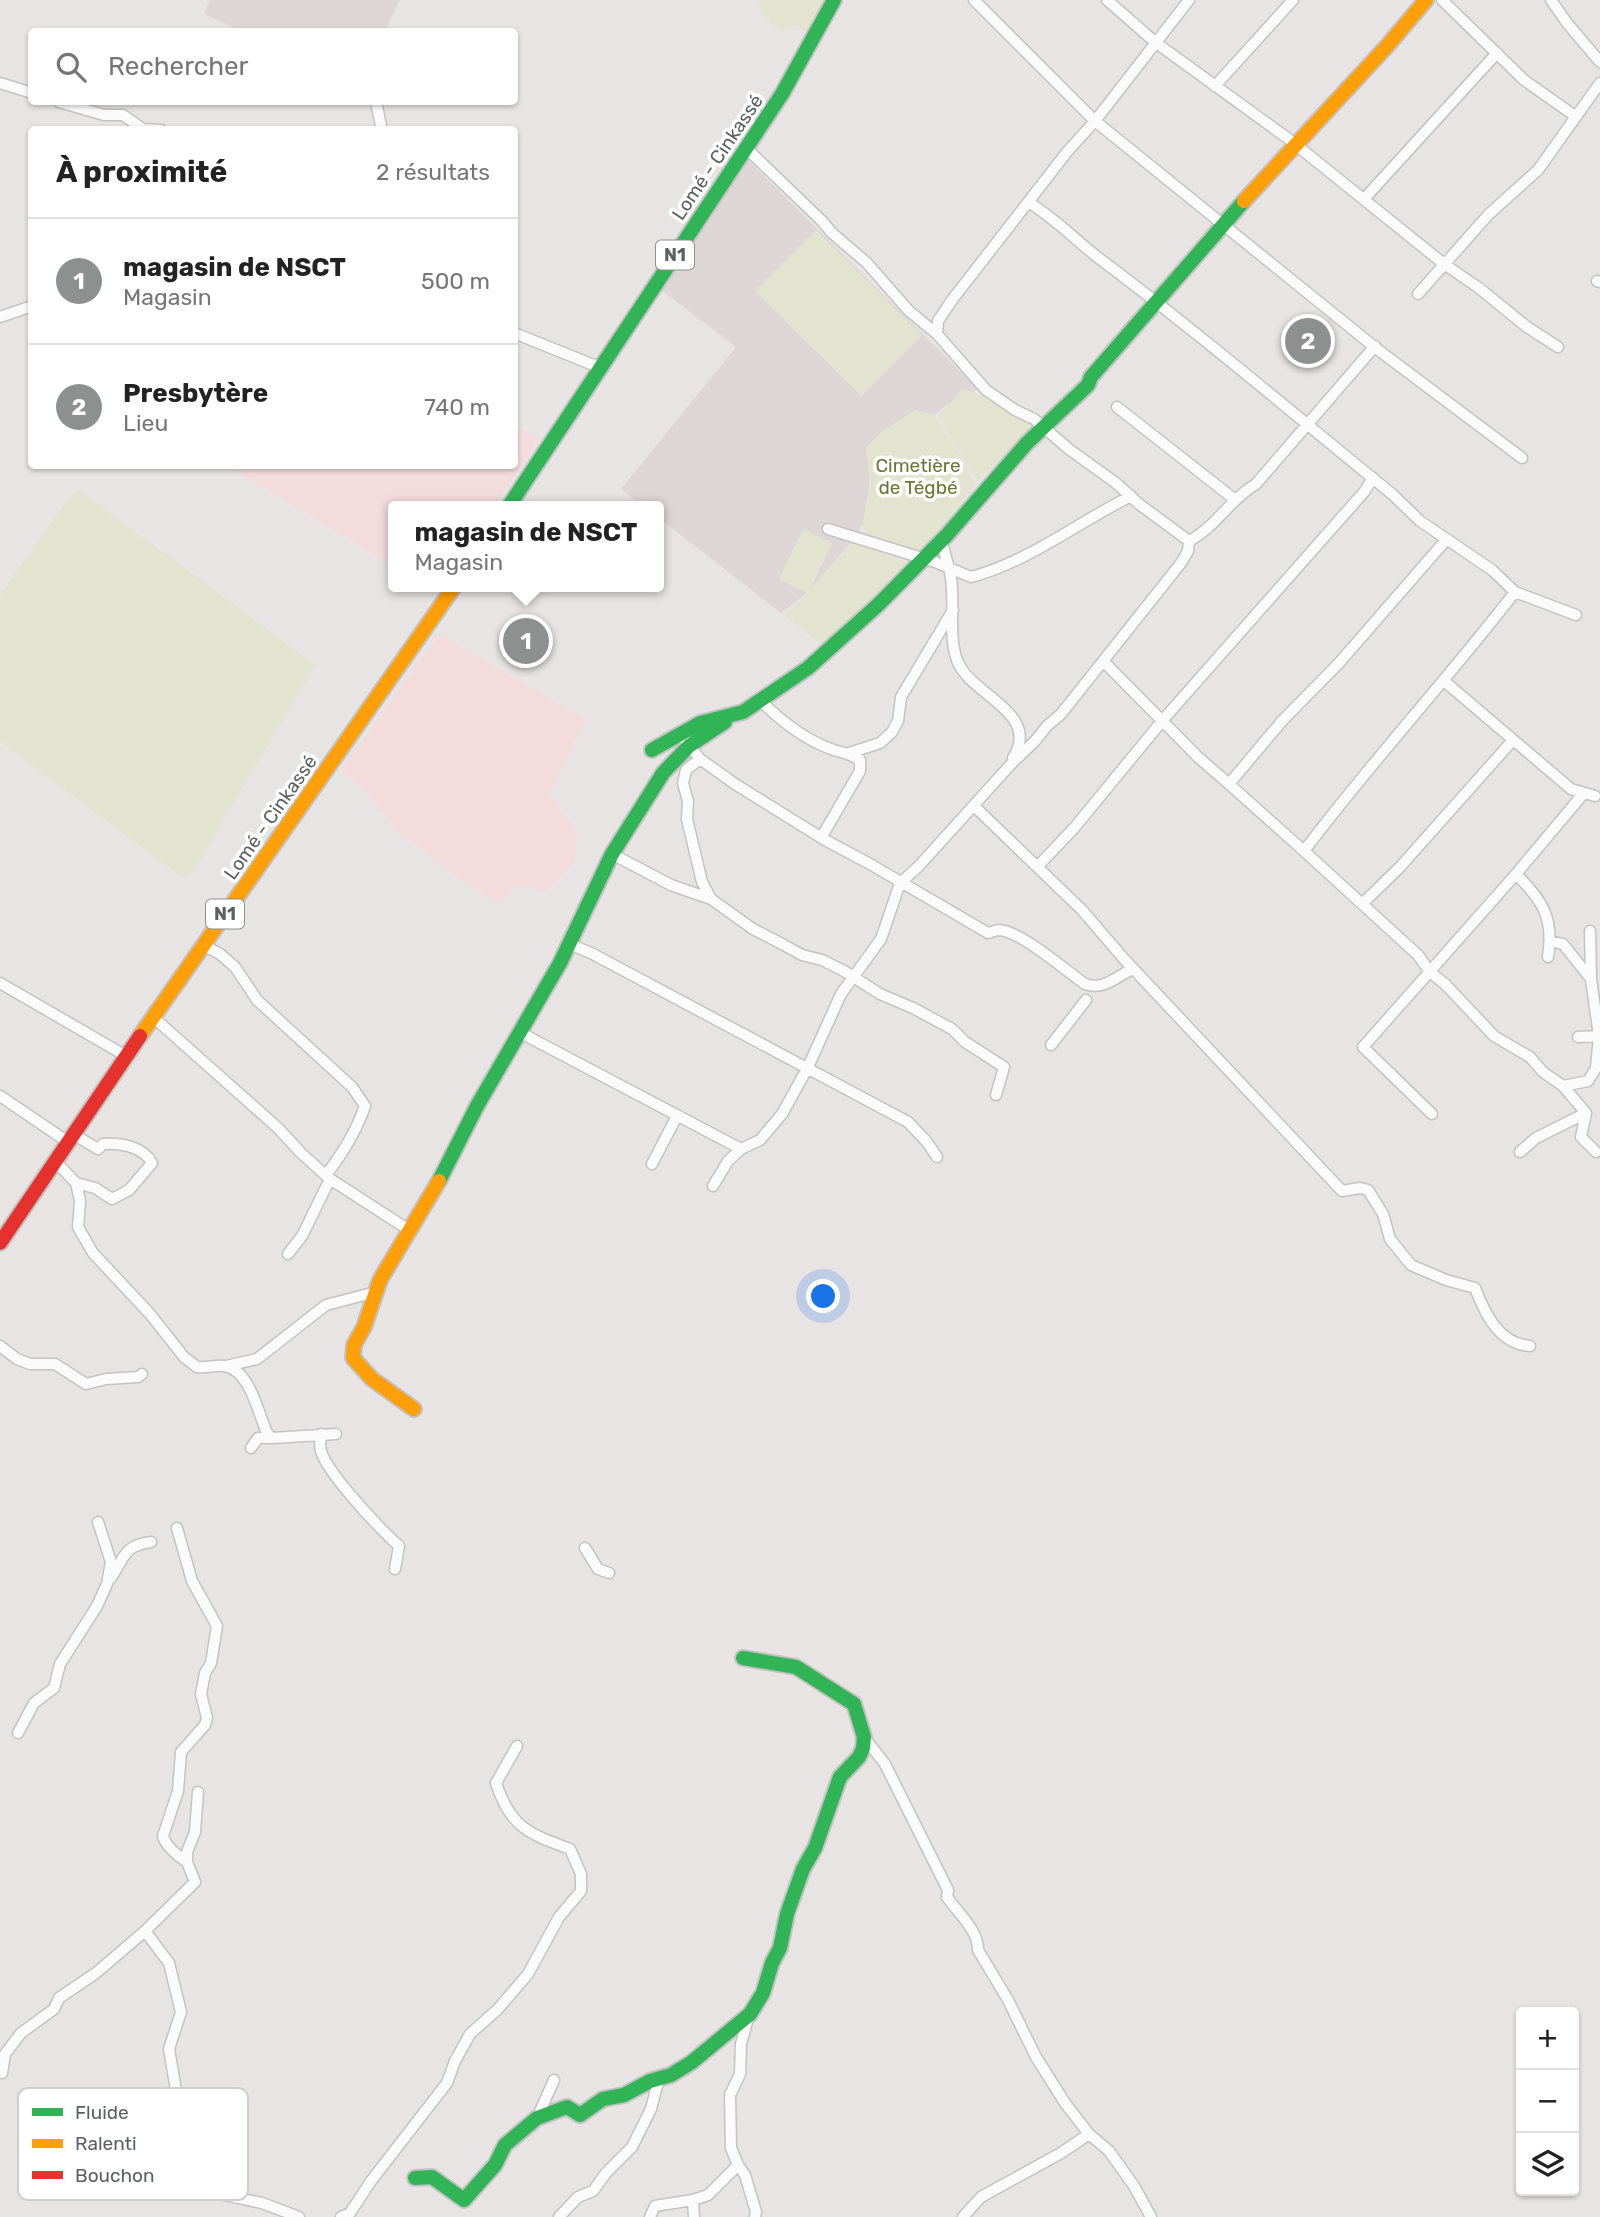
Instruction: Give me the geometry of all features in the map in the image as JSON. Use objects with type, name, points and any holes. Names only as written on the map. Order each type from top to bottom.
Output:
[{"type":"main road","name":"Lomé - Cinkassé","points":[[512,501],[782,94],[834,0]]},
{"type":"main road","points":[[414,1409],[372,1379],[354,1358],[354,1345],[364,1327],[380,1280],[438,1182],[477,1105],[521,1033],[569,944],[612,855],[663,773],[689,746],[712,729],[761,701],[808,668],[839,642],[942,541],[1043,426],[1088,385],[1091,377],[1223,224],[1426,0]]},
{"type":"main road","name":"Lomé - Cinkassé","points":[[0,1243],[126,1056],[450,592]]},
{"type":"main road","points":[[652,750],[700,723],[743,712]]},
{"type":"main road","points":[[415,2178],[432,2178],[464,2200],[495,2165],[505,2145],[537,2118],[567,2107],[580,2115],[603,2099],[624,2095],[671,2075],[692,2063],[750,2014],[763,1993],[780,1948],[787,1914],[803,1870],[816,1848],[840,1777],[859,1757],[864,1737],[854,1704],[796,1667],[743,1658]]},
{"type":"street","points":[[974,0],[1095,121],[1374,346],[1522,458]]},
{"type":"street","points":[[1107,0],[1155,42],[1295,144],[1444,264],[1558,347]]},
{"type":"street","points":[[937,334],[938,321],[1066,152],[1095,121],[1189,0]]},
{"type":"street","points":[[1215,86],[1293,0]]},
{"type":"street","points":[[1442,0],[1524,80],[1575,116]]},
{"type":"street","points":[[1551,0],[1600,62]]},
{"type":"street","points":[[1364,200],[1497,53]]},
{"type":"street","points":[[0,83],[28,92]]},
{"type":"street","points":[[1418,295],[1489,214],[1538,170],[1600,83]]},
{"type":"street","points":[[69,105],[104,116],[123,114],[139,126]]},
{"type":"street","points":[[377,105],[381,126]]},
{"type":"street","points":[[745,147],[832,233],[867,263],[909,311],[937,334],[986,390],[1043,426],[1070,450],[1189,541]]},
{"type":"street","points":[[1028,202],[1048,214],[1097,257],[1156,301],[1373,478],[1420,521],[1492,570],[1516,592],[1576,615]]},
{"type":"street","points":[[0,317],[28,307]]},
{"type":"street","points":[[518,334],[601,368]]},
{"type":"street","points":[[1189,541],[1202,534],[1234,499],[1256,484],[1374,346]]},
{"type":"street","points":[[1117,407],[1234,499]]},
{"type":"street","points":[[1038,866],[1075,827],[1162,721],[1364,492],[1373,478]]},
{"type":"street","points":[[828,529],[971,577],[1045,547],[1095,514],[1130,496]]},
{"type":"street","points":[[1229,784],[1282,721],[1339,663],[1446,540]]},
{"type":"street","points":[[942,541],[948,568],[957,661],[970,679],[1014,719],[1020,729],[1021,744],[1013,762]]},
{"type":"street","points":[[713,1186],[728,1161],[741,1149],[760,1140],[782,1114],[808,1067],[841,994],[881,939],[900,883],[1061,714],[1181,563],[1188,551],[1189,541]]},
{"type":"street","points":[[1304,850],[1339,804],[1516,592]]},
{"type":"street","points":[[849,753],[880,743],[892,732],[898,721],[901,697],[953,610]]},
{"type":"street","points":[[1103,661],[1199,758],[1418,955],[1430,972],[1445,984],[1494,1036],[1530,1056],[1543,1072],[1563,1086],[1586,1114]]},
{"type":"street","points":[[1432,1114],[1363,1047],[1590,794],[1571,789],[1444,681]]},
{"type":"street","points":[[761,701],[774,715],[793,728],[860,760],[860,771],[821,838]]},
{"type":"street","points":[[680,734],[700,759],[734,784],[821,838],[988,933],[999,930],[1014,935],[1037,948],[1084,984],[1093,987],[1105,986],[1133,969]]},
{"type":"street","points":[[1362,904],[1399,867],[1513,740]]},
{"type":"street","points":[[700,759],[686,770],[683,783],[688,801],[687,819],[699,868],[711,900]]},
{"type":"street","points":[[974,806],[1082,910],[1133,969],[1342,1191],[1360,1188],[1368,1190],[1383,1214],[1390,1239],[1411,1265],[1446,1280],[1475,1288],[1496,1330],[1518,1345],[1530,1346]]},
{"type":"street","points":[[612,855],[671,885],[711,900],[753,929],[802,955],[822,960],[844,971],[880,994],[902,1002],[952,1029],[965,1042],[1004,1067],[996,1095]]},
{"type":"street","points":[[1516,874],[1536,894],[1548,915],[1548,957]]},
{"type":"street","points":[[1563,1086],[1588,1081],[1596,1068],[1600,1035],[1591,979],[1590,931]]},
{"type":"street","points":[[1550,941],[1563,944],[1591,979]]},
{"type":"street","points":[[569,944],[591,953],[908,1122],[937,1157]]},
{"type":"street","points":[[203,945],[220,954],[235,967],[257,1000],[352,1087],[365,1106],[359,1125],[328,1177],[302,1236],[288,1254]]},
{"type":"street","points":[[0,983],[126,1056]]},
{"type":"street","points":[[1051,1045],[1086,1000]]},
{"type":"street","points":[[153,1017],[278,1128],[328,1177],[409,1230]]},
{"type":"street","points":[[521,1033],[741,1149]]},
{"type":"street","points":[[1578,1037],[1600,1035]]},
{"type":"street","points":[[0,1096],[71,1138],[98,1149],[103,1144],[110,1144],[140,1150],[152,1163],[129,1190],[112,1199],[95,1188],[76,1183]]},
{"type":"street","points":[[1520,1152],[1536,1138],[1586,1114]]},
{"type":"street","points":[[1586,1114],[1581,1137],[1596,1152]]},
{"type":"street","points":[[652,1164],[677,1116]]},
{"type":"street","points":[[55,1161],[76,1183],[80,1201],[78,1227],[93,1253],[141,1304],[184,1357],[197,1367],[224,1366],[257,1359],[326,1305],[376,1292]]},
{"type":"street","points":[[0,1346],[17,1359],[30,1364],[55,1364],[86,1384],[106,1379],[138,1377],[142,1374]]},
{"type":"street","points":[[224,1366],[236,1370],[249,1384],[261,1421],[272,1438]]},
{"type":"street","points":[[251,1448],[258,1438],[261,1421]]},
{"type":"street","points":[[321,1434],[320,1449],[331,1471],[399,1546],[395,1569]]},
{"type":"street","points":[[258,1438],[336,1434]]},
{"type":"street","points":[[98,1522],[111,1562],[107,1584]]},
{"type":"street","points":[[177,1528],[192,1581],[217,1626],[211,1663],[205,1673],[201,1694],[207,1718],[205,1725],[181,1752],[178,1791],[163,1836],[177,1856],[187,1862]]},
{"type":"street","points":[[18,1732],[34,1703],[54,1688],[60,1664],[128,1550],[137,1544],[151,1542]]},
{"type":"street","points":[[585,1548],[598,1569],[609,1573]]},
{"type":"street","points":[[864,1737],[885,1764],[948,1890],[947,1897],[967,1923],[978,1950],[1008,2000],[1036,2057],[1065,2103],[1090,2134],[1109,2151],[1134,2186],[1151,2217]]},
{"type":"street","points":[[341,2217],[351,2213],[372,2181],[447,2083],[455,2061],[470,2035],[498,2009],[528,1974],[559,1917],[581,1891],[581,1874],[570,1849],[532,1835],[512,1817],[501,1800],[496,1783],[517,1746]]},
{"type":"street","points":[[0,2073],[5,2054],[21,2033],[54,2009],[59,1998],[96,1973],[145,1931],[195,1882],[187,1862],[187,1852],[195,1832],[198,1792]]},
{"type":"street","points":[[145,1931],[169,1963],[181,2012],[169,2049],[176,2088]]},
{"type":"street","points":[[750,2014],[741,2044],[740,2074],[730,2095],[731,2147],[738,2165],[746,2175],[755,2217]]},
{"type":"street","points":[[559,2217],[578,2197],[593,2191],[606,2173],[632,2147],[650,2109],[659,2078]]},
{"type":"street","points":[[537,2118],[554,2080]]},
{"type":"street","points":[[963,2217],[981,2197],[1090,2134]]},
{"type":"street","points":[[650,2217],[655,2206],[708,2195],[738,2165]]},
{"type":"street","points":[[248,2200],[299,2217]]},
{"type":"street","points":[[693,2200],[694,2217]]},
{"type":"shaded area","points":[[210,0],[399,0],[387,28],[234,28],[204,14]]},
{"type":"shaded area","points":[[749,161],[978,389],[952,401],[934,415],[915,410],[866,447],[870,480],[863,524],[852,541],[808,592],[781,613],[664,522],[664,501],[637,501],[621,489],[736,347],[660,289]]},
{"type":"shaded area","points":[[518,427],[539,439],[497,501],[388,501],[388,563],[243,475],[238,469],[518,469]]},
{"type":"shaded area","points":[[439,634],[586,719],[549,794],[577,831],[575,862],[546,892],[517,885],[498,903],[449,871],[397,830],[363,787],[341,770]]},
{"type":"green space","points":[[759,0],[825,0],[810,32],[803,31],[797,24],[782,32],[763,15]]},
{"type":"green space","points":[[816,230],[922,335],[861,396],[755,291]]},
{"type":"green space","points":[[962,389],[982,396],[1037,426],[977,481],[939,416]]},
{"type":"green space","name":"Cimetière de Tégbé","points":[[915,410],[934,415],[958,451],[975,485],[920,554],[869,538],[862,527],[871,487],[866,447],[881,432]]},
{"type":"green space","points":[[76,491],[82,492],[315,665],[192,873],[182,877],[0,742],[0,595]]},
{"type":"green space","points":[[803,529],[832,543],[809,592],[852,541],[911,564],[825,648],[784,615],[808,593],[779,579]]},
{"type":"traffic: fast","points":[[512,501],[782,94],[834,0]]},
{"type":"traffic: fast","points":[[652,750],[700,723],[743,712],[808,668],[879,604],[947,535],[1027,443],[1088,385],[1091,377],[1244,201]]},
{"type":"traffic: fast","points":[[439,1181],[477,1106],[560,963],[612,854],[663,773],[689,746],[725,722]]},
{"type":"traffic: fast","points":[[415,2178],[432,2177],[464,2200],[495,2165],[505,2145],[537,2118],[567,2107],[580,2115],[603,2099],[624,2095],[650,2081],[671,2075],[692,2062],[750,2014],[763,1993],[772,1963],[780,1948],[787,1914],[803,1869],[815,1848],[840,1777],[859,1757],[864,1737],[854,1704],[796,1667],[743,1658]]},
{"type":"traffic: slow","points":[[1244,201],[1426,0]]},
{"type":"traffic: slow","points":[[140,1036],[451,592]]},
{"type":"traffic: slow","points":[[414,1409],[372,1379],[353,1358],[354,1345],[364,1327],[380,1280],[439,1181]]},
{"type":"traffic: jam","points":[[0,1243],[140,1036]]},
{"type":"place","name":"Presbytère","points":[[1308,341]]},
{"type":"place","name":"magasin de NSCT","points":[[526,641]]}]
